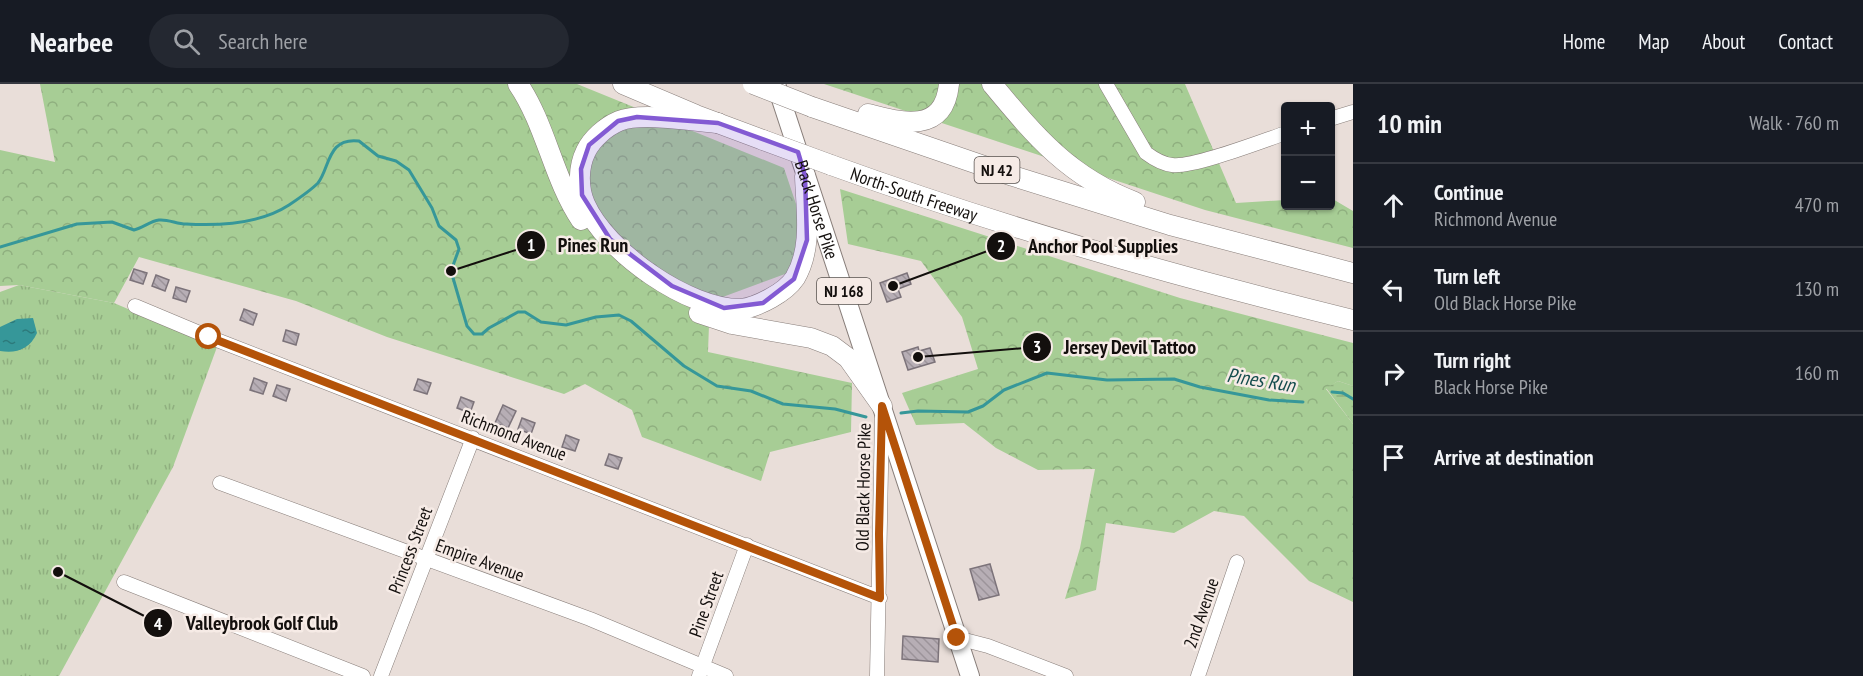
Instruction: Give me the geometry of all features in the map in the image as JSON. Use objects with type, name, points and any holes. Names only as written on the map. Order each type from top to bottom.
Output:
[{"type":"highway","points":[[518,84],[531,108],[575,211],[596,240],[617,262],[643,283],[696,312],[732,324],[811,338],[832,346],[848,358],[882,406]]},
{"type":"highway","name":"North-South Freeway","points":[[623,84],[718,123],[831,165],[1011,225],[1107,254],[1353,320]]},
{"type":"highway","name":"NJ 42","points":[[753,84],[1002,172],[1170,225],[1353,273]]},
{"type":"highway","points":[[819,109],[854,110],[891,120],[919,123],[930,119],[945,102],[949,84]]},
{"type":"highway","points":[[992,84],[1041,142],[1065,163],[1116,195],[1145,206],[1170,225]]},
{"type":"highway","points":[[718,123],[637,117],[618,121],[598,135],[589,145],[583,157],[581,188],[592,217],[610,239],[636,263],[672,286],[701,302],[744,309],[763,303],[782,292],[794,279],[802,262],[807,240],[806,176]]},
{"type":"main road","name":"Black Horse Pike","points":[[776,84],[970,676]]},
{"type":"street","points":[[1106,84],[1146,153],[1157,161],[1172,165],[1194,162],[1281,135]]},
{"type":"street","points":[[1335,117],[1353,112]]},
{"type":"street","name":"Richmond Avenue","points":[[135,306],[209,337],[880,598]]},
{"type":"street","name":"Old Black Horse Pike","points":[[877,676],[882,406]]},
{"type":"street","name":"Princess Street","points":[[381,676],[473,438]]},
{"type":"street","name":"Empire Avenue","points":[[220,483],[591,619],[701,671],[726,676]]},
{"type":"street","name":"Pine Street","points":[[701,671],[747,545]]},
{"type":"street","name":"2nd Avenue","points":[[1198,676],[1237,562]]},
{"type":"street","points":[[124,582],[363,676]]},
{"type":"street","points":[[957,638],[988,646],[1065,676]]},
{"type":"highlighted area","points":[[637,117],[718,123],[798,152],[805,176],[807,240],[794,279],[763,303],[724,308],[672,286],[610,239],[582,195],[581,169],[589,145],[618,121]]},
{"type":"green space","points":[[40,84],[577,84],[784,168],[814,258],[793,271],[720,298],[709,325],[708,352],[852,383],[851,432],[770,452],[761,481],[642,437],[632,410],[585,384],[564,394],[387,337],[296,301],[139,257],[114,303],[19,285],[0,286],[0,150],[55,162]]},
{"type":"green space","points":[[824,84],[1185,84],[1236,203],[1281,200],[1281,210],[1335,210],[1335,200],[1353,211],[1353,248],[1205,210]]},
{"type":"green space","points":[[840,189],[1180,298],[1353,343],[1353,386],[1338,381],[1326,389],[1353,424],[1353,602],[1309,581],[1244,516],[1214,511],[1174,533],[1106,523],[1096,590],[1065,599],[1080,548],[1095,469],[1038,470],[996,448],[964,423],[916,425],[902,393],[978,369],[962,317],[921,261],[848,244]]},
{"type":"green space","points":[[19,285],[114,303],[217,347],[173,467],[59,676],[0,676],[0,292]]},
{"type":"green space","points":[[1338,381],[1353,386],[1353,424],[1326,388]]},
{"type":"water","points":[[33,318],[37,333],[31,343],[17,351],[0,351],[0,327],[17,319]]},
{"type":"building","points":[[134,269],[147,273],[143,284],[130,280]]},
{"type":"building","points":[[907,273],[911,284],[898,289],[901,297],[887,302],[880,283]]},
{"type":"building","points":[[156,275],[169,280],[165,291],[152,286]]},
{"type":"building","points":[[176,287],[190,291],[186,302],[173,298]]},
{"type":"building","points":[[244,309],[257,314],[253,325],[240,320]]},
{"type":"building","points":[[286,330],[299,334],[296,345],[283,341]]},
{"type":"building","points":[[918,347],[919,351],[930,348],[935,362],[908,370],[902,352]]},
{"type":"building","points":[[254,378],[267,383],[263,394],[250,390]]},
{"type":"building","points":[[418,379],[431,383],[427,394],[414,390]]},
{"type":"building","points":[[277,385],[290,389],[286,401],[273,396]]},
{"type":"building","points":[[461,397],[474,402],[470,413],[457,408]]},
{"type":"building","points":[[503,405],[516,411],[508,428],[495,423]]},
{"type":"building","points":[[522,418],[535,423],[531,434],[518,429]]},
{"type":"building","points":[[566,435],[579,440],[575,451],[562,447]]},
{"type":"building","points":[[609,454],[622,458],[618,469],[605,465]]},
{"type":"building","points":[[990,564],[999,595],[979,600],[970,569]]},
{"type":"building","points":[[903,636],[939,639],[938,662],[902,659]]},
{"type":"waterway","name":"Pines Run","points":[[0,247],[77,224],[112,222],[134,230],[159,220],[212,225],[253,220],[278,211],[308,192],[322,177],[335,149],[349,141],[359,141],[378,156],[396,161],[409,170],[432,208],[439,226],[456,240],[459,249],[451,271],[467,326],[474,334],[482,334],[518,312],[525,312],[541,322],[566,325],[596,317],[619,315],[631,321],[684,366],[717,386],[751,391],[783,404],[835,409],[866,417]]},
{"type":"waterway","name":"Pines Run","points":[[901,413],[968,412],[983,406],[1004,390],[1047,373],[1107,380],[1174,379],[1200,387],[1269,400],[1303,402]]},
{"type":"waterway","name":"Pines Run","points":[[1332,392],[1343,393],[1353,399]]},
{"type":"place","name":"Pines Run","points":[[451,271]]},
{"type":"place","name":"Anchor Pool Supplies","points":[[893,286]]},
{"type":"place","name":"Jersey Devil Tattoo","points":[[918,357]]},
{"type":"place","name":"Valleybrook Golf Club","points":[[58,572]]},
{"type":"route","points":[[209,337],[880,598],[882,406],[957,638]]}]
